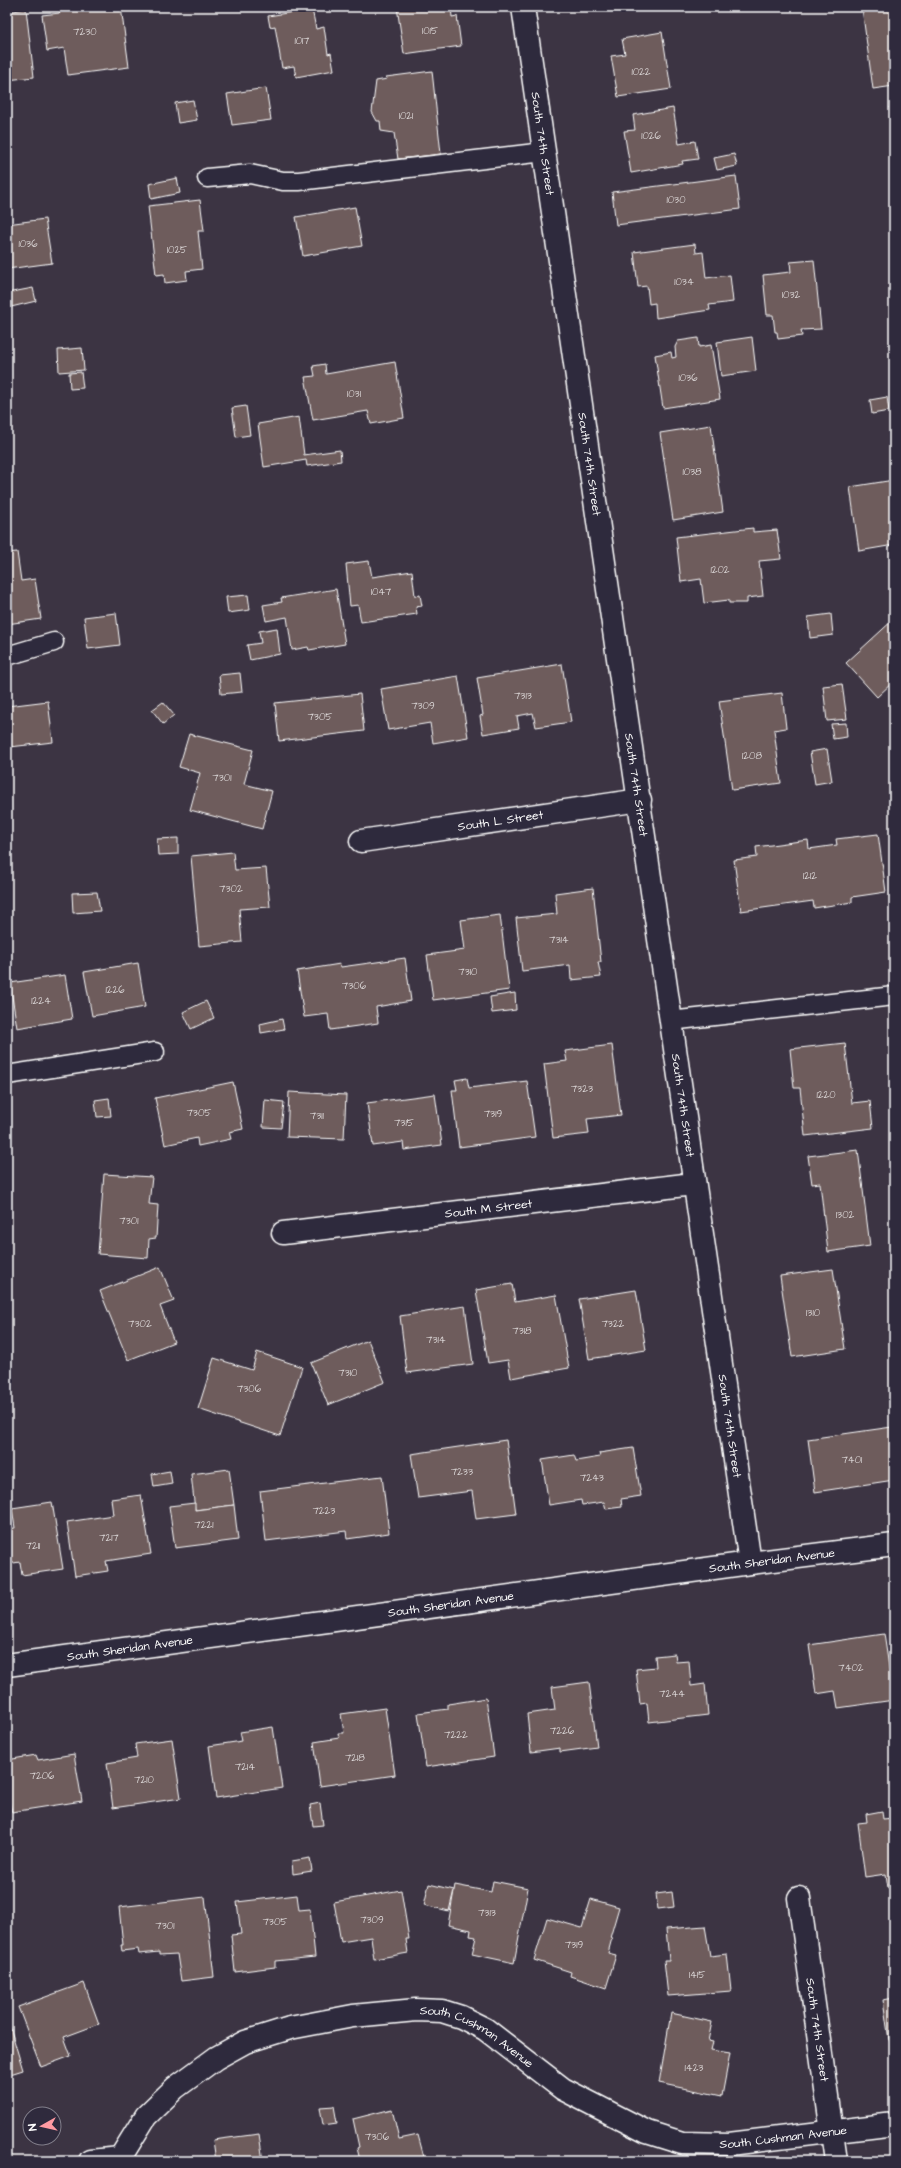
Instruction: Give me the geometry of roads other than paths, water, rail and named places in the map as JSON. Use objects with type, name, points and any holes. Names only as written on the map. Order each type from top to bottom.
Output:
[{"type":"street","name":"South 74th Street","points":[[523,7],[640,800],[693,1184],[750,1563]]},
{"type":"street","name":"South L Street","points":[[361,841],[640,800]]},
{"type":"street","name":"South M Street","points":[[283,1233],[693,1184]]},
{"type":"street","name":"South Sheridan Avenue","points":[[7,1665],[750,1563],[894,1545]]},
{"type":"street","name":"South 74th Street","points":[[799,1898],[836,2161]]},
{"type":"street","name":"South Cushman Avenue","points":[[90,2161],[121,2160],[146,2116],[175,2088],[216,2058],[244,2042],[290,2028],[353,2016],[416,2010],[442,2011],[461,2017],[490,2033],[563,2089],[647,2132],[682,2143],[729,2144],[832,2133],[894,2124]]},
{"type":"lane","points":[[207,178],[250,174],[283,181],[299,181],[544,152]]},
{"type":"lane","points":[[7,656],[54,642]]},
{"type":"lane","points":[[670,1021],[894,996]]},
{"type":"lane","points":[[7,1075],[155,1052]]}]
